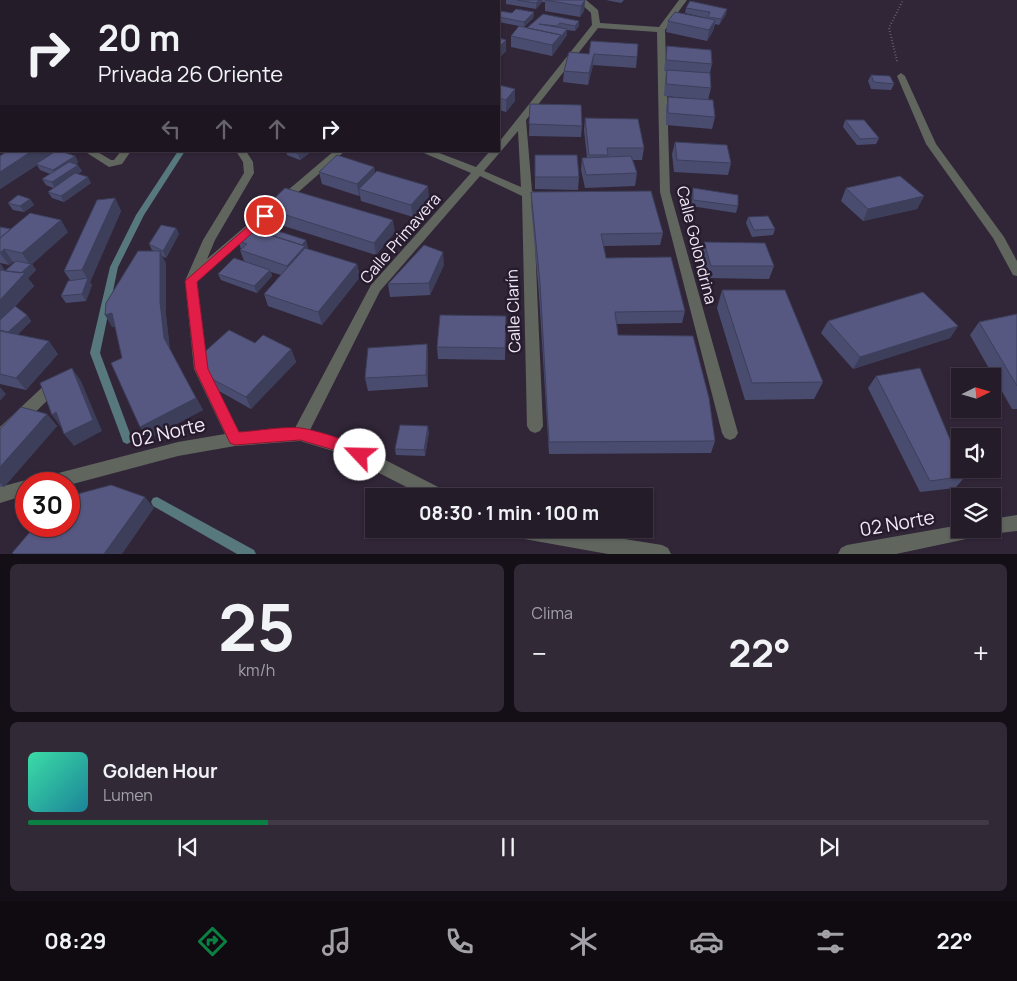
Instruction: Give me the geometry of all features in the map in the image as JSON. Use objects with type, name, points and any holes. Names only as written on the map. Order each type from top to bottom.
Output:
[{"type":"street","points":[[581,0],[595,12],[596,25],[661,30],[683,0]]},
{"type":"street","name":"Calle Primavera","points":[[500,148],[596,25]]},
{"type":"street","name":"Calle Golondrina","points":[[661,30],[660,192],[730,433]]},
{"type":"street","points":[[901,76],[931,144],[998,237],[1017,272]]},
{"type":"street","name":"Calle Clarín","points":[[522,121],[527,194],[535,426]]},
{"type":"street","points":[[91,152],[109,164],[118,162],[125,152]]},
{"type":"street","points":[[235,439],[201,369],[191,281],[209,240],[249,173],[248,162],[242,152]]},
{"type":"street","points":[[191,281],[339,152]]},
{"type":"street","points":[[427,152],[479,172],[527,194],[547,194]]},
{"type":"street","name":"Calle Primavera","points":[[300,434],[375,288],[496,152]]},
{"type":"street","points":[[0,437],[62,378]]},
{"type":"street","name":"02 Norte","points":[[80,474],[178,449],[235,439],[300,434],[344,447],[424,488]]},
{"type":"street","points":[[0,494],[15,491]]},
{"type":"street","points":[[1001,526],[1017,523]]},
{"type":"street","name":"02 Norte","points":[[847,554],[951,535]]},
{"type":"street","points":[[567,538],[662,554]]},
{"type":"path","points":[[901,76],[889,28],[903,0]]},
{"type":"building","points":[[517,0],[539,0],[536,3]]},
{"type":"building","points":[[545,0],[585,0],[581,6]]},
{"type":"building","points":[[690,1],[727,9],[721,19],[708,17],[710,12],[686,8]]},
{"type":"building","points":[[516,9],[534,12],[524,22],[500,17],[500,11],[512,13]]},
{"type":"building","points":[[675,12],[715,20],[709,30],[668,21]]},
{"type":"building","points":[[543,14],[579,21],[575,26],[560,23],[557,26],[539,24],[567,29],[560,38],[561,35],[527,28]]},
{"type":"building","points":[[519,26],[561,35],[552,45],[511,36]]},
{"type":"building","points":[[500,38],[506,40],[500,46]]},
{"type":"building","points":[[591,41],[638,44],[637,57],[594,54],[589,73],[564,71],[569,52],[589,54]]},
{"type":"building","points":[[667,46],[711,50],[712,64],[666,60]]},
{"type":"building","points":[[667,70],[710,73],[711,88],[666,84]]},
{"type":"building","points":[[871,75],[890,76],[894,84],[874,82]]},
{"type":"building","points":[[500,85],[515,89],[506,100],[500,98]]},
{"type":"building","points":[[668,97],[713,100],[715,117],[668,113]]},
{"type":"building","points":[[530,104],[581,105],[582,126],[529,124]]},
{"type":"building","points":[[585,118],[638,119],[644,148],[607,148],[608,155],[589,155]]},
{"type":"building","points":[[845,120],[864,120],[879,138],[860,139]]},
{"type":"building","points":[[675,142],[727,145],[731,163],[677,160]]},
{"type":"building","points":[[6,152],[30,152],[0,172],[0,156]]},
{"type":"building","points":[[54,152],[63,152],[75,156],[53,170],[36,164]]},
{"type":"building","points":[[337,155],[374,167],[357,184],[319,172]]},
{"type":"building","points":[[535,155],[577,155],[579,177],[535,177]]},
{"type":"building","points":[[631,156],[637,173],[586,175],[582,158]]},
{"type":"building","points":[[69,162],[78,165],[52,182],[42,179]]},
{"type":"building","points":[[377,171],[428,186],[411,205],[359,189]]},
{"type":"building","points":[[75,173],[88,177],[61,196],[48,192]]},
{"type":"building","points":[[900,176],[924,196],[868,209],[846,188]]},
{"type":"building","points":[[285,188],[393,220],[374,243],[264,208]]},
{"type":"building","points":[[693,188],[738,195],[738,206],[693,200]]},
{"type":"building","points":[[651,191],[663,233],[601,234],[606,258],[671,257],[685,311],[615,312],[618,335],[693,336],[709,398],[715,441],[549,442],[540,283],[531,192]]},
{"type":"building","points":[[18,195],[30,199],[20,206],[8,203]]},
{"type":"building","points":[[115,198],[82,270],[64,271],[97,200]]},
{"type":"building","points":[[30,213],[61,220],[22,253],[4,249],[0,253],[0,238]]},
{"type":"building","points":[[768,216],[775,229],[754,230],[748,217]]},
{"type":"building","points":[[161,225],[176,228],[163,251],[149,244]]},
{"type":"building","points":[[262,226],[306,240],[302,245],[257,231]]},
{"type":"building","points":[[0,227],[11,229],[0,238]]},
{"type":"building","points":[[251,229],[305,246],[287,266],[240,250],[247,244],[238,241]]},
{"type":"building","points":[[704,242],[765,243],[774,266],[711,266]]},
{"type":"building","points":[[424,245],[443,252],[429,283],[388,284]]},
{"type":"building","points":[[305,248],[357,264],[318,312],[264,294]]},
{"type":"building","points":[[138,251],[160,251],[160,302],[164,338],[196,398],[140,427],[111,363],[122,358],[112,313],[105,315],[106,303]]},
{"type":"building","points":[[234,258],[270,270],[254,286],[218,274]]},
{"type":"building","points":[[16,261],[31,264],[21,273],[5,271]]},
{"type":"building","points":[[0,270],[25,273],[0,300]]},
{"type":"building","points":[[88,278],[82,294],[61,296],[68,281]]},
{"type":"building","points":[[722,290],[785,290],[823,382],[752,383]]},
{"type":"building","points":[[923,292],[958,326],[860,357],[828,321]]},
{"type":"building","points":[[15,306],[27,315],[8,332],[0,330],[0,320]]},
{"type":"building","points":[[1017,314],[1017,386],[979,322]]},
{"type":"building","points":[[440,315],[506,316],[505,348],[437,347]]},
{"type":"building","points":[[229,330],[255,343],[263,335],[291,349],[246,397],[212,379],[200,356]]},
{"type":"building","points":[[0,331],[49,341],[16,378],[0,374]]},
{"type":"building","points":[[427,344],[426,375],[365,378],[368,348]]},
{"type":"building","points":[[72,368],[93,420],[64,434],[56,412],[52,415],[40,383]]},
{"type":"building","points":[[920,368],[951,442],[952,478],[930,481],[876,376]]},
{"type":"building","points":[[21,407],[47,414],[0,467],[0,429]]},
{"type":"building","points":[[400,425],[428,426],[424,450],[395,449]]},
{"type":"building","points":[[111,485],[145,497],[104,554],[12,553],[26,537],[80,537],[80,493]]},
{"type":"waterway","points":[[127,439],[95,353],[114,267],[140,215],[181,152]]},
{"type":"waterway","points":[[157,502],[250,554]]},
{"type":"route","points":[[265,216],[191,281],[201,369],[235,439],[300,434],[344,447],[360,455]]}]
